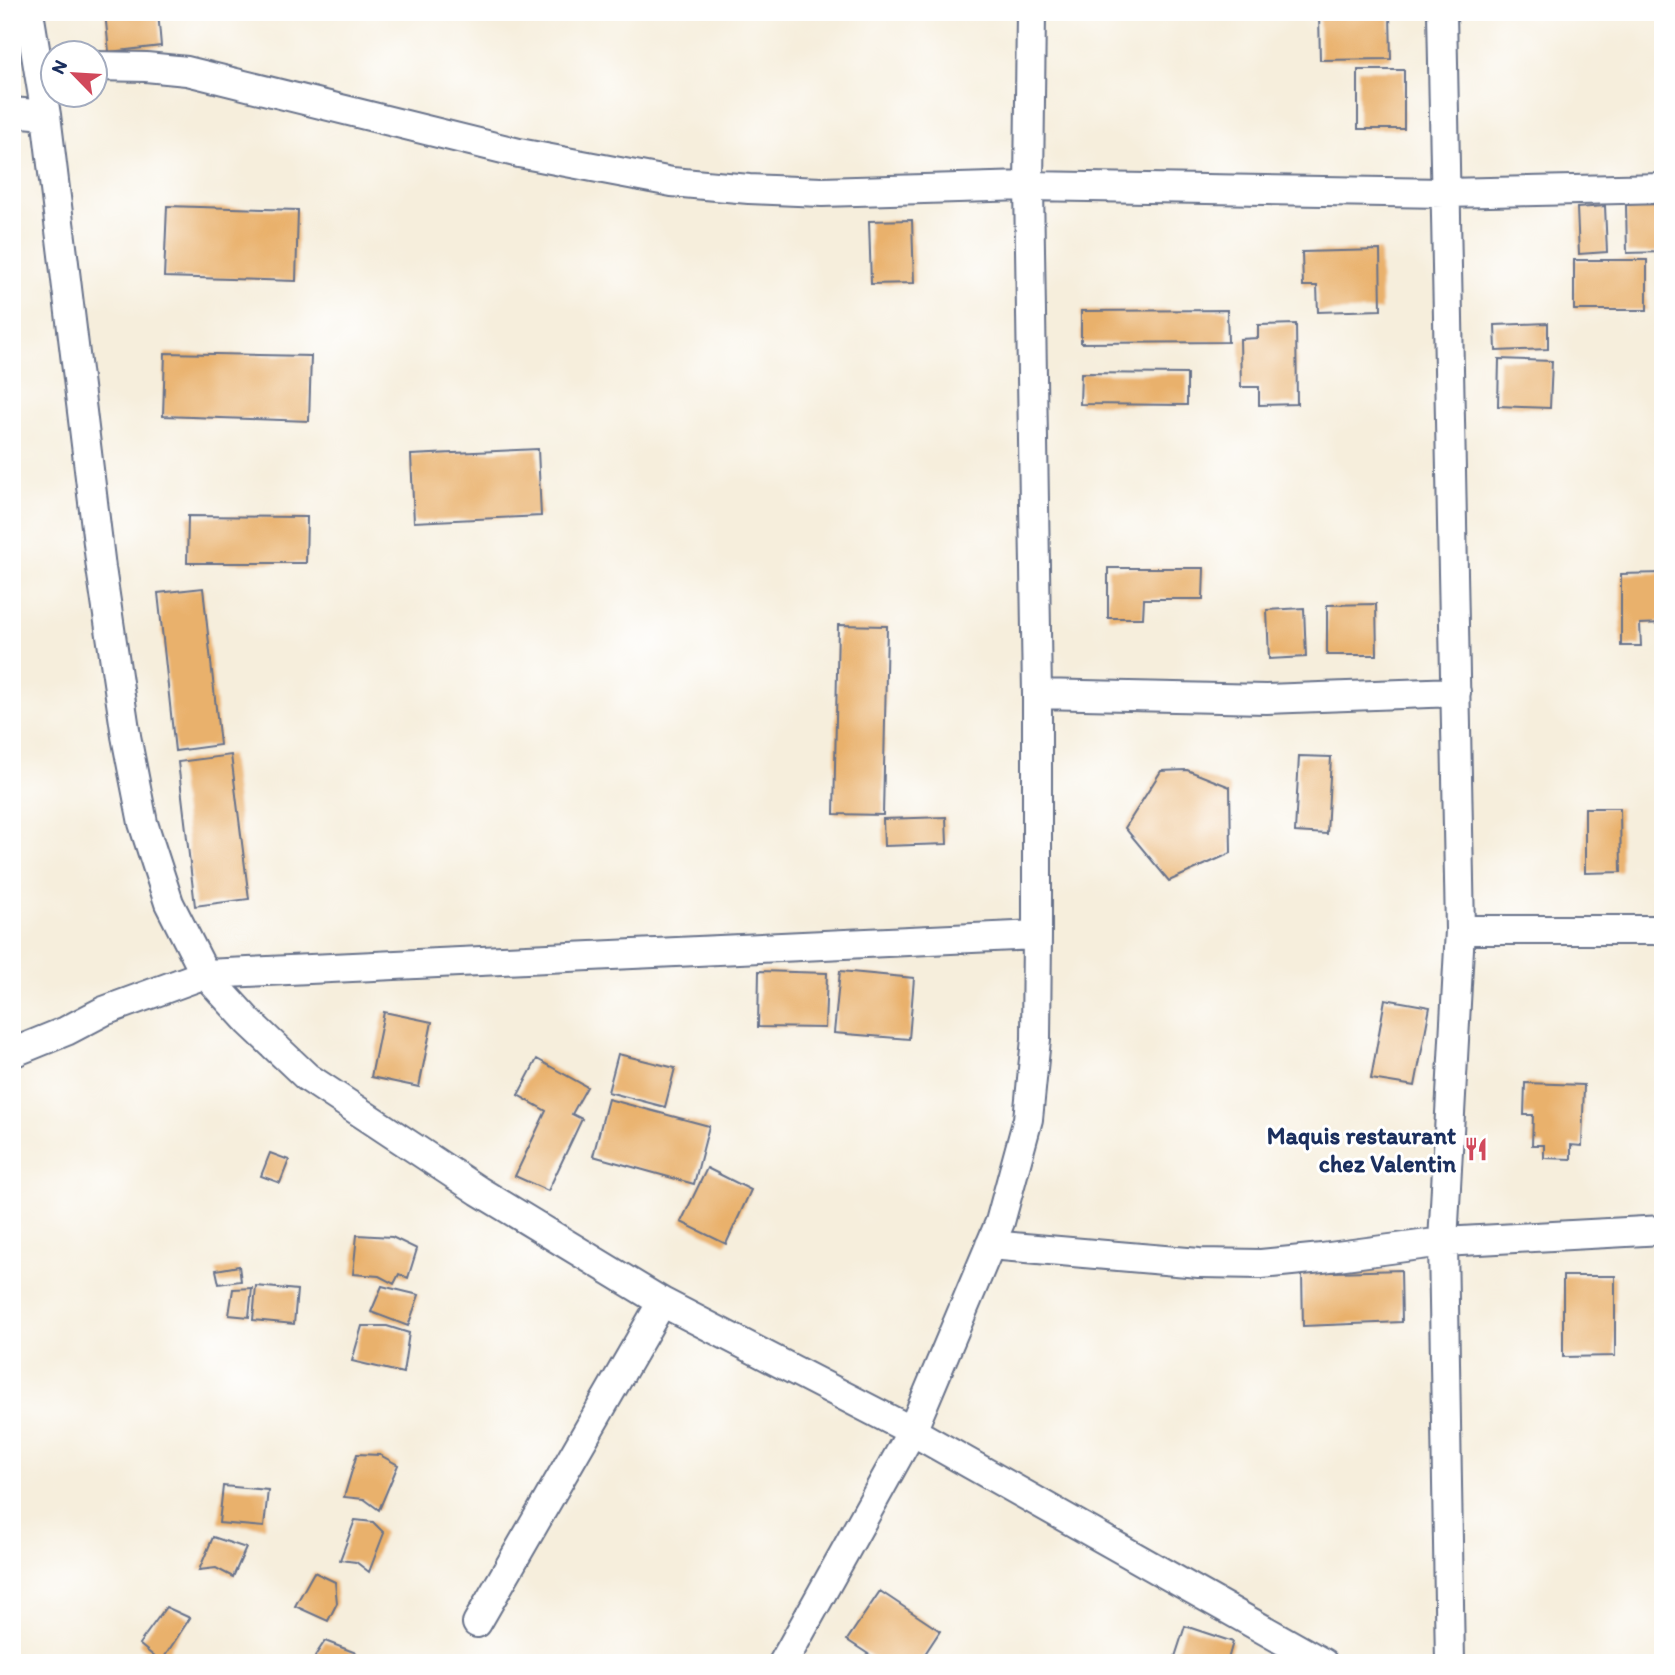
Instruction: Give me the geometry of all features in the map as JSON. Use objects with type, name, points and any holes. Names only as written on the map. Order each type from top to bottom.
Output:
[{"type":"street","points":[[29,12],[38,42]]},
{"type":"street","points":[[783,1663],[912,1431],[1000,1223],[1028,1119],[1036,1039],[1037,935],[1037,694],[1029,187],[1031,12]]},
{"type":"street","points":[[1441,12],[1460,930],[1443,1242],[1450,1663]]},
{"type":"street","points":[[108,66],[146,66],[187,71],[519,153],[673,182],[749,189],[822,192],[1029,187],[1445,193],[1663,188]]},
{"type":"street","points":[[46,108],[101,568],[126,736],[143,823],[169,903],[205,974],[249,1022],[307,1077],[397,1140],[479,1191],[662,1302],[912,1431],[1323,1663]]},
{"type":"street","points":[[12,112],[46,115]]},
{"type":"street","points":[[1037,694],[1266,699],[1456,692]]},
{"type":"street","points":[[1460,930],[1663,930]]},
{"type":"street","points":[[12,1053],[66,1031],[104,1011],[205,974],[1037,935]]},
{"type":"street","points":[[990,1245],[1199,1263],[1261,1264],[1443,1242],[1663,1230]]},
{"type":"street","points":[[477,1623],[662,1302]]},
{"type":"building","points":[[105,12],[158,12],[161,46],[109,52]]},
{"type":"building","points":[[1390,13],[1391,59],[1320,60],[1319,14]]},
{"type":"building","points":[[1358,70],[1404,70],[1404,129],[1358,129]]},
{"type":"building","points":[[1663,204],[1663,252],[1627,253],[1626,205]]},
{"type":"building","points":[[167,206],[298,210],[296,281],[164,277]]},
{"type":"building","points":[[1605,206],[1607,252],[1579,254],[1577,208]]},
{"type":"building","points":[[912,220],[914,283],[871,284],[869,221]]},
{"type":"building","points":[[1380,250],[1381,310],[1318,312],[1317,286],[1303,286],[1302,252]]},
{"type":"building","points":[[1574,260],[1647,260],[1647,310],[1574,310]]},
{"type":"building","points":[[1227,310],[1228,342],[1081,343],[1081,311]]},
{"type":"building","points":[[1548,323],[1548,349],[1496,351],[1495,325]]},
{"type":"building","points":[[1296,324],[1297,404],[1259,405],[1259,387],[1241,387],[1240,339],[1258,338],[1258,325]]},
{"type":"building","points":[[165,353],[311,356],[309,421],[163,416]]},
{"type":"building","points":[[1499,359],[1552,361],[1550,408],[1498,406]]},
{"type":"building","points":[[1081,373],[1187,374],[1187,405],[1080,404]]},
{"type":"building","points":[[538,449],[541,516],[414,522],[411,455]]},
{"type":"building","points":[[188,516],[307,517],[306,563],[187,563]]},
{"type":"building","points":[[1108,568],[1204,568],[1203,599],[1144,599],[1143,618],[1108,618]]},
{"type":"building","points":[[1663,573],[1663,623],[1640,624],[1641,646],[1621,646],[1621,574]]},
{"type":"building","points":[[203,588],[220,745],[175,751],[158,593]]},
{"type":"building","points":[[1376,604],[1377,655],[1327,655],[1327,605]]},
{"type":"building","points":[[1304,608],[1306,657],[1269,659],[1267,610]]},
{"type":"building","points":[[838,625],[887,626],[883,815],[834,814]]},
{"type":"building","points":[[231,755],[249,899],[195,906],[178,762]]},
{"type":"building","points":[[1299,756],[1331,757],[1327,834],[1295,832]]},
{"type":"building","points":[[1187,770],[1230,787],[1231,853],[1169,881],[1125,828],[1161,771]]},
{"type":"building","points":[[1585,808],[1620,808],[1621,872],[1585,873]]},
{"type":"building","points":[[946,817],[947,844],[884,846],[883,819]]},
{"type":"building","points":[[759,971],[827,973],[825,1028],[758,1027]]},
{"type":"building","points":[[840,971],[914,978],[909,1039],[834,1033]]},
{"type":"building","points":[[1385,999],[1430,1007],[1415,1086],[1371,1079]]},
{"type":"building","points":[[384,1012],[432,1022],[419,1087],[371,1077]]},
{"type":"building","points":[[618,1054],[675,1068],[665,1107],[608,1092]]},
{"type":"building","points":[[537,1059],[587,1087],[572,1114],[582,1119],[548,1191],[515,1176],[546,1111],[518,1095]]},
{"type":"building","points":[[1525,1083],[1584,1085],[1582,1146],[1571,1145],[1571,1159],[1544,1158],[1544,1145],[1532,1145],[1533,1115],[1524,1115]]},
{"type":"building","points":[[608,1099],[709,1126],[694,1184],[593,1156]]},
{"type":"building","points":[[270,1153],[289,1160],[280,1183],[261,1176]]},
{"type":"building","points":[[707,1168],[751,1190],[726,1244],[681,1222]]},
{"type":"building","points":[[357,1235],[392,1237],[417,1249],[408,1278],[399,1274],[394,1284],[379,1276],[353,1274]]},
{"type":"building","points":[[239,1266],[241,1281],[219,1284],[216,1270]]},
{"type":"building","points":[[1401,1270],[1402,1322],[1303,1326],[1302,1273]]},
{"type":"building","points":[[1563,1276],[1615,1276],[1615,1356],[1563,1357]]},
{"type":"building","points":[[256,1286],[297,1290],[294,1324],[253,1320]]},
{"type":"building","points":[[382,1286],[419,1295],[408,1326],[371,1312]]},
{"type":"building","points":[[252,1288],[249,1317],[229,1315],[233,1289]]},
{"type":"building","points":[[362,1326],[387,1326],[409,1333],[403,1373],[352,1361]]},
{"type":"building","points":[[357,1454],[380,1455],[398,1465],[379,1510],[364,1499],[344,1497]]},
{"type":"building","points":[[223,1486],[268,1490],[264,1527],[219,1523]]},
{"type":"building","points":[[355,1520],[373,1522],[384,1533],[369,1572],[356,1562],[340,1560]]},
{"type":"building","points":[[213,1537],[246,1548],[233,1577],[216,1568],[199,1570]]},
{"type":"building","points":[[314,1572],[335,1582],[337,1603],[328,1621],[295,1606]]},
{"type":"building","points":[[880,1591],[940,1631],[919,1663],[882,1663],[847,1640]]},
{"type":"building","points":[[166,1607],[190,1618],[161,1662],[139,1644]]},
{"type":"building","points":[[1185,1626],[1233,1642],[1227,1663],[1173,1663]]},
{"type":"building","points":[[325,1641],[356,1653],[355,1663],[317,1663],[315,1656]]},
{"type":"place","name":"Maquis restaurant chez Valentin","points":[[1476,1149]]}]
